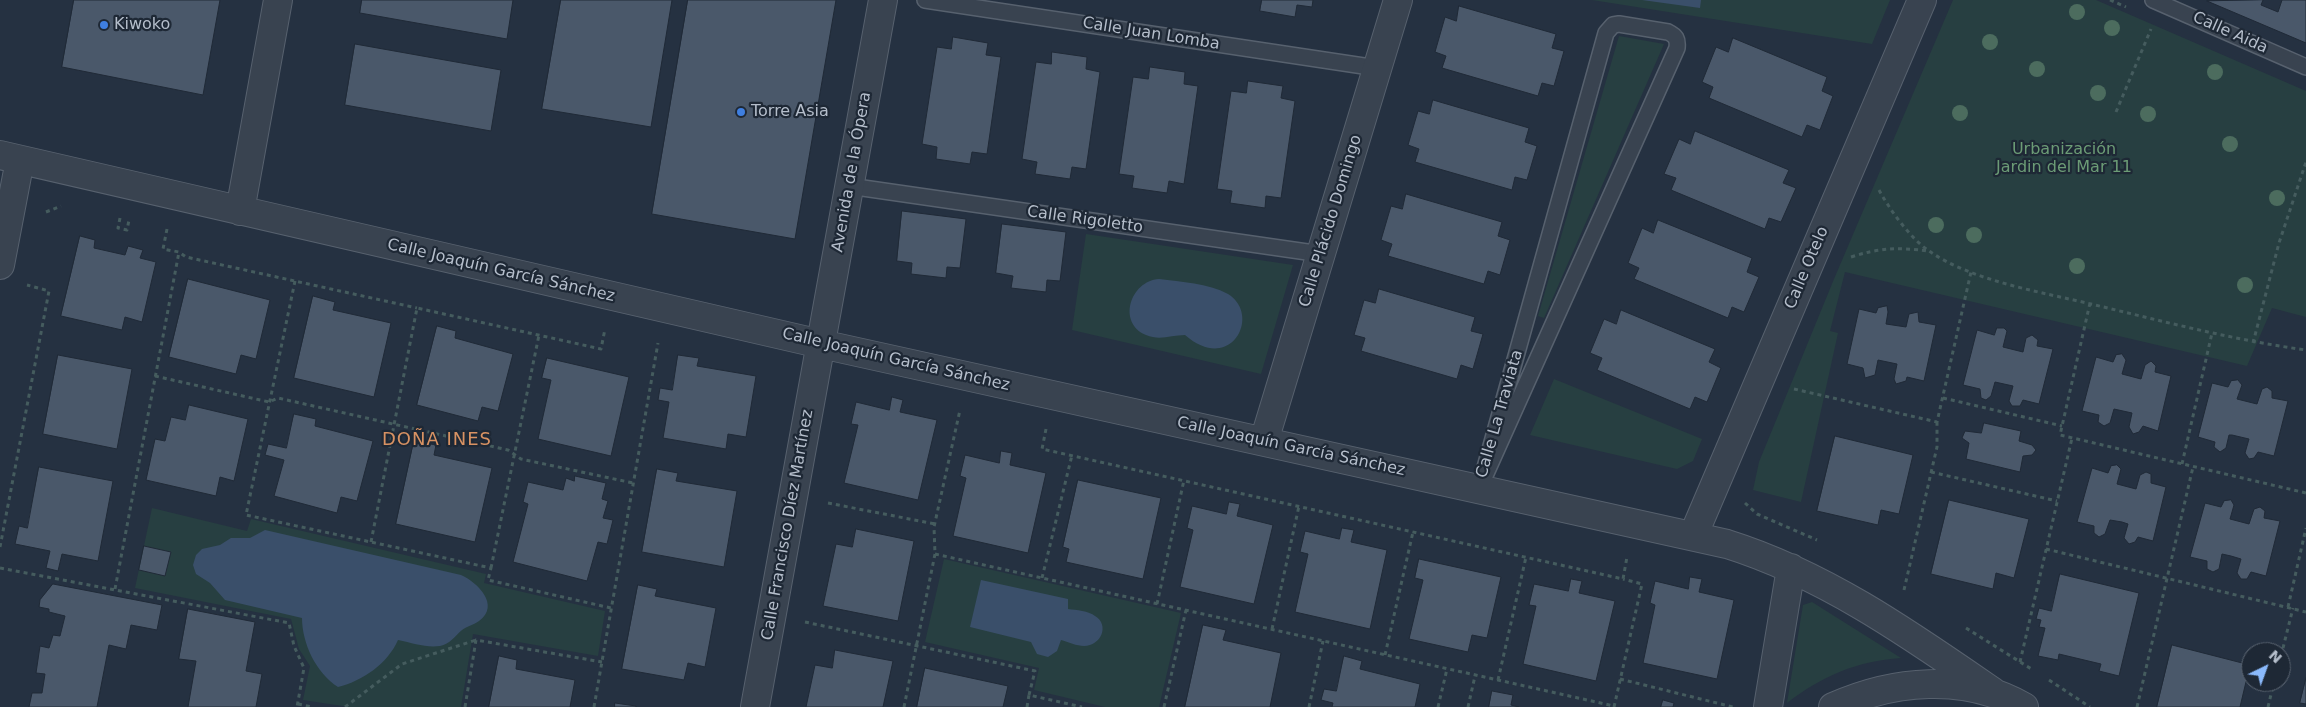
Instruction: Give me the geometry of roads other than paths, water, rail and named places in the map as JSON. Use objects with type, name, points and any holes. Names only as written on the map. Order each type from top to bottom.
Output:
[{"type":"street","points":[[240,211],[278,0]]},
{"type":"street","name":"Avenida de la Ópera","points":[[821,344],[883,0]]},
{"type":"street","name":"Calle Plácido Domingo","points":[[1264,441],[1398,0]]},
{"type":"street","name":"Calle Otelo","points":[[1693,536],[1922,0]]},
{"type":"street","points":[[0,265],[10,158]]},
{"type":"street","name":"Calle Joaquín García Sánchez","points":[[10,158],[821,344],[1693,536],[1755,553],[1791,568],[1922,642],[1996,694]]},
{"type":"street","name":"Calle Francisco Díez Martínez","points":[[755,707],[821,344]]},
{"type":"street","points":[[1768,707],[1791,568]]},
{"type":"street","points":[[1833,707],[1857,697],[1885,689],[1932,684],[1974,687],[1996,694],[2024,707]]},
{"type":"lane","name":"Calle Juan Lomba","points":[[925,0],[1377,68]]},
{"type":"lane","name":"Calle Aida","points":[[2160,1],[2306,67]]},
{"type":"lane","name":"Calle La Traviata","points":[[1619,24],[1668,32],[1674,35],[1678,41],[1677,48],[1479,489],[1606,32],[1613,25],[1619,24]]},
{"type":"lane","name":"Calle Rigoletto","points":[[849,186],[1321,254]]},
{"type":"water","points":[[1642,0],[1701,0],[1700,8]]},
{"type":"water","points":[[1159,279],[1203,285],[1228,294],[1238,303],[1242,315],[1241,327],[1236,337],[1228,345],[1216,348],[1201,346],[1185,335],[1156,338],[1146,335],[1137,329],[1130,313],[1134,294],[1149,281]]},
{"type":"water","points":[[265,530],[461,575],[480,588],[487,601],[488,608],[485,615],[479,621],[464,629],[444,645],[425,646],[398,640],[388,656],[374,670],[357,680],[338,687],[323,674],[312,657],[305,637],[302,618],[225,600],[210,583],[196,574],[193,565],[196,555],[202,549],[220,545],[231,538],[250,538]]},
{"type":"water","points":[[981,580],[1068,599],[1068,609],[1089,613],[1100,620],[1103,629],[1102,634],[1095,643],[1084,646],[1061,640],[1057,651],[1048,657],[1037,654],[1031,642],[970,627]]},
{"type":"place","name":"Kiwoko","points":[[104,25]]},
{"type":"place","name":"Torre Asia","points":[[741,112]]},
{"type":"district","name":"DOÑA INES","points":[[437,440]]},
{"type":"park label","name":"Urbanización Jardin del Mar 11","points":[[2064,159]]}]
